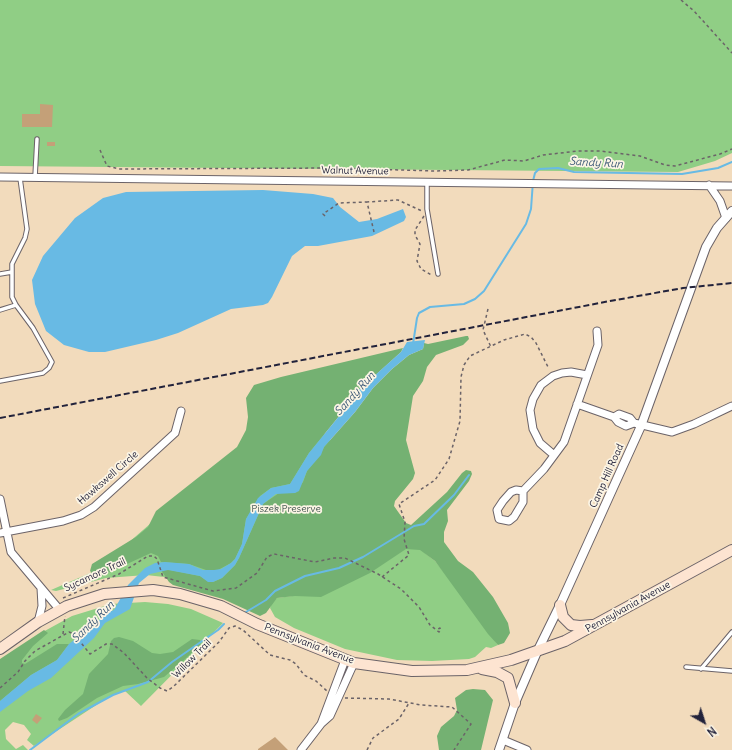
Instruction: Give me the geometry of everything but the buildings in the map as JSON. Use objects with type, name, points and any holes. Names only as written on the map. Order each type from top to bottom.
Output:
[{"type":"main road","name":"Pennsylvania Avenue","points":[[0,649],[62,607],[116,592],[139,590],[168,591],[221,606],[257,624],[350,662],[412,671],[448,672],[478,669],[537,652],[565,641],[600,624],[732,550]]},
{"type":"main road","points":[[560,605],[563,617],[570,624],[580,626],[600,624]]},
{"type":"main road","points":[[478,669],[497,672],[508,678],[515,703]]},
{"type":"street","name":"Walnut Avenue","points":[[0,177],[732,186]]},
{"type":"street","points":[[709,185],[720,201],[726,218]]},
{"type":"street","name":"Camp Hill Road","points":[[499,750],[515,703],[537,652],[560,605],[638,425],[706,247],[732,211]]},
{"type":"street","points":[[523,491],[516,490],[511,492],[503,501],[497,510],[500,519],[509,522],[514,517],[523,502],[523,491],[544,469],[564,442],[598,345],[597,331]]},
{"type":"street","points":[[554,455],[536,437],[530,419],[530,410],[536,391],[553,376],[571,372],[587,375]]},
{"type":"street","points":[[577,404],[614,417],[618,422],[626,426],[638,425],[672,432],[694,424],[732,406]]},
{"type":"street","name":"Hawkswell Circle","points":[[3,532],[63,521],[81,515],[94,507],[175,433],[181,411]]},
{"type":"street","points":[[0,502],[3,532],[11,552],[41,588],[62,607]]},
{"type":"street","points":[[38,622],[42,606],[41,588]]},
{"type":"street","points":[[321,724],[332,693],[350,662]]},
{"type":"street","points":[[301,750],[321,724],[330,716],[340,696],[350,662]]},
{"type":"street","points":[[503,740],[527,750]]},
{"type":"lane","points":[[35,178],[37,139]]},
{"type":"lane","points":[[0,381],[43,373],[49,368],[52,362],[33,328],[16,305],[12,296],[12,264],[25,238],[27,229],[20,178]]},
{"type":"lane","points":[[427,182],[428,212],[438,274]]},
{"type":"lane","points":[[0,274],[12,272]]},
{"type":"lane","points":[[0,310],[16,305]]},
{"type":"lane","points":[[701,669],[732,632]]},
{"type":"lane","points":[[686,667],[732,671]]},
{"type":"path","points":[[682,0],[694,10],[732,53]]},
{"type":"path","points":[[100,150],[107,166],[119,169],[334,168],[435,171],[468,170],[505,160],[524,161],[543,155],[578,151],[600,151],[640,156],[665,165],[675,166],[708,158],[732,149]]},
{"type":"path","points":[[323,214],[339,203],[398,200],[428,212],[421,219],[415,230],[415,235],[420,244],[417,261],[421,269],[426,273],[433,276],[438,274]]},
{"type":"path","points":[[367,202],[374,232]]},
{"type":"path","points":[[321,211],[325,216]]},
{"type":"path","points":[[488,309],[483,330],[491,347]]},
{"type":"path","points":[[382,577],[408,556],[409,552],[404,538],[404,517],[399,507],[400,503],[435,480],[447,464],[459,428],[460,384],[464,365],[474,353],[520,335],[528,335],[541,351],[553,376]]},
{"type":"path","name":"Sycamore Trail","points":[[62,607],[70,594],[119,574],[148,556],[154,556],[156,559],[161,576],[197,585],[210,591],[233,590],[256,573],[267,557],[274,554],[315,562],[334,558],[349,559],[401,589],[414,601],[427,622],[438,629]]},
{"type":"path","points":[[0,688],[18,672],[25,661],[35,651],[63,634],[62,607]]},
{"type":"path","name":"Willow Trail","points":[[63,634],[69,632],[76,637],[88,653],[93,653],[106,644],[112,644],[124,652],[152,682],[164,690],[170,690],[219,642],[229,628],[232,626],[238,626],[270,655],[290,660],[296,664],[304,675],[316,680],[332,693]]},
{"type":"path","points":[[340,696],[344,698],[389,699],[408,703],[452,707],[471,724],[454,750]]},
{"type":"path","points":[[367,750],[373,738],[399,719],[408,703]]},
{"type":"green space","points":[[0,0],[732,0],[732,153],[715,161],[678,172],[0,166]]},
{"type":"green space","points":[[468,336],[469,339],[463,345],[436,355],[427,367],[423,381],[413,396],[406,440],[415,473],[413,479],[395,501],[394,506],[406,523],[411,525],[447,492],[462,473],[466,470],[471,471],[472,474],[469,481],[447,510],[448,521],[444,532],[444,542],[458,561],[473,572],[493,597],[508,623],[510,633],[504,643],[498,645],[488,634],[435,561],[420,550],[406,549],[370,573],[321,597],[295,596],[277,598],[266,613],[260,616],[223,599],[173,585],[169,582],[161,570],[170,570],[200,576],[209,582],[222,578],[235,565],[239,558],[263,504],[279,493],[295,493],[303,482],[307,471],[324,447],[355,412],[373,388],[392,369],[409,355],[423,349],[424,343],[428,344]]},
{"type":"green space","points":[[403,348],[401,352],[350,398],[340,415],[309,453],[290,484],[271,488],[260,496],[246,519],[242,544],[235,559],[231,563],[218,570],[206,570],[189,564],[161,562],[158,556],[151,553],[103,575],[95,576],[90,571],[92,564],[136,537],[148,527],[156,511],[237,447],[246,430],[248,417],[246,398],[254,385],[281,377]]},
{"type":"green space","name":"Piszek Preserve","points":[[316,424],[426,554],[435,561],[499,640],[495,641],[498,645],[491,648],[486,647],[475,657],[469,659],[432,661],[397,660],[345,649],[294,628],[275,617],[270,608],[272,602],[277,598],[292,596],[146,575],[106,578],[56,591],[51,590],[97,570],[250,437]]},
{"type":"green space","points":[[145,602],[168,604],[191,609],[223,623],[141,706],[125,691],[110,696],[34,746],[27,740],[31,734],[24,725],[13,722],[5,730],[6,739],[16,749],[23,745],[28,750],[0,750],[0,663],[41,633],[72,616],[111,604]]},
{"type":"green space","points":[[44,630],[48,633],[33,646],[22,660],[22,663],[25,664],[57,644],[69,644],[57,660],[31,675],[0,701],[0,659]]},
{"type":"green space","points":[[119,637],[133,641],[152,653],[160,654],[173,652],[192,639],[200,640],[201,642],[200,645],[164,677],[138,684],[123,686],[97,698],[67,718],[59,721],[58,719],[65,710],[83,694],[89,674],[108,654],[111,641],[114,638]]},
{"type":"green space","points":[[466,690],[485,690],[493,700],[481,750],[439,750],[437,736],[441,727],[454,716],[457,710],[455,698]]},
{"type":"water","points":[[263,190],[313,194],[333,198],[340,207],[359,222],[377,219],[403,209],[406,217],[404,221],[372,236],[318,246],[305,246],[292,256],[268,303],[231,309],[178,333],[156,340],[105,352],[89,352],[64,345],[46,331],[35,304],[32,280],[43,256],[75,218],[103,198],[126,192]]},
{"type":"water","points":[[425,340],[423,349],[409,355],[373,388],[355,412],[324,447],[321,455],[307,471],[299,491],[295,493],[276,494],[263,504],[239,558],[235,565],[222,578],[213,582],[208,582],[200,576],[168,570],[150,574],[139,583],[130,609],[105,623],[94,638],[51,678],[28,691],[0,712],[0,701],[31,675],[57,660],[69,644],[74,640],[83,637],[106,613],[114,610],[128,585],[145,568],[155,563],[165,562],[189,564],[203,570],[214,570],[221,569],[231,563],[235,559],[242,544],[246,519],[258,498],[271,488],[290,484],[309,453],[340,415],[354,394],[401,352],[407,342]]},
{"type":"waterway","name":"Sandy Run","points":[[413,344],[419,313],[430,307],[464,304],[475,299],[484,291],[526,224],[531,209],[533,181],[535,173],[539,169],[558,168],[574,172],[682,174],[718,168],[732,162]]},
{"type":"waterway","points":[[246,612],[266,600],[275,591],[305,576],[339,568],[363,557],[414,526],[424,524],[454,495],[469,475]]},
{"type":"waterway","points":[[30,750],[78,714],[113,695],[148,682],[172,662],[218,630],[224,624]]},
{"type":"railway","points":[[0,418],[610,301],[683,288],[732,283]]}]
